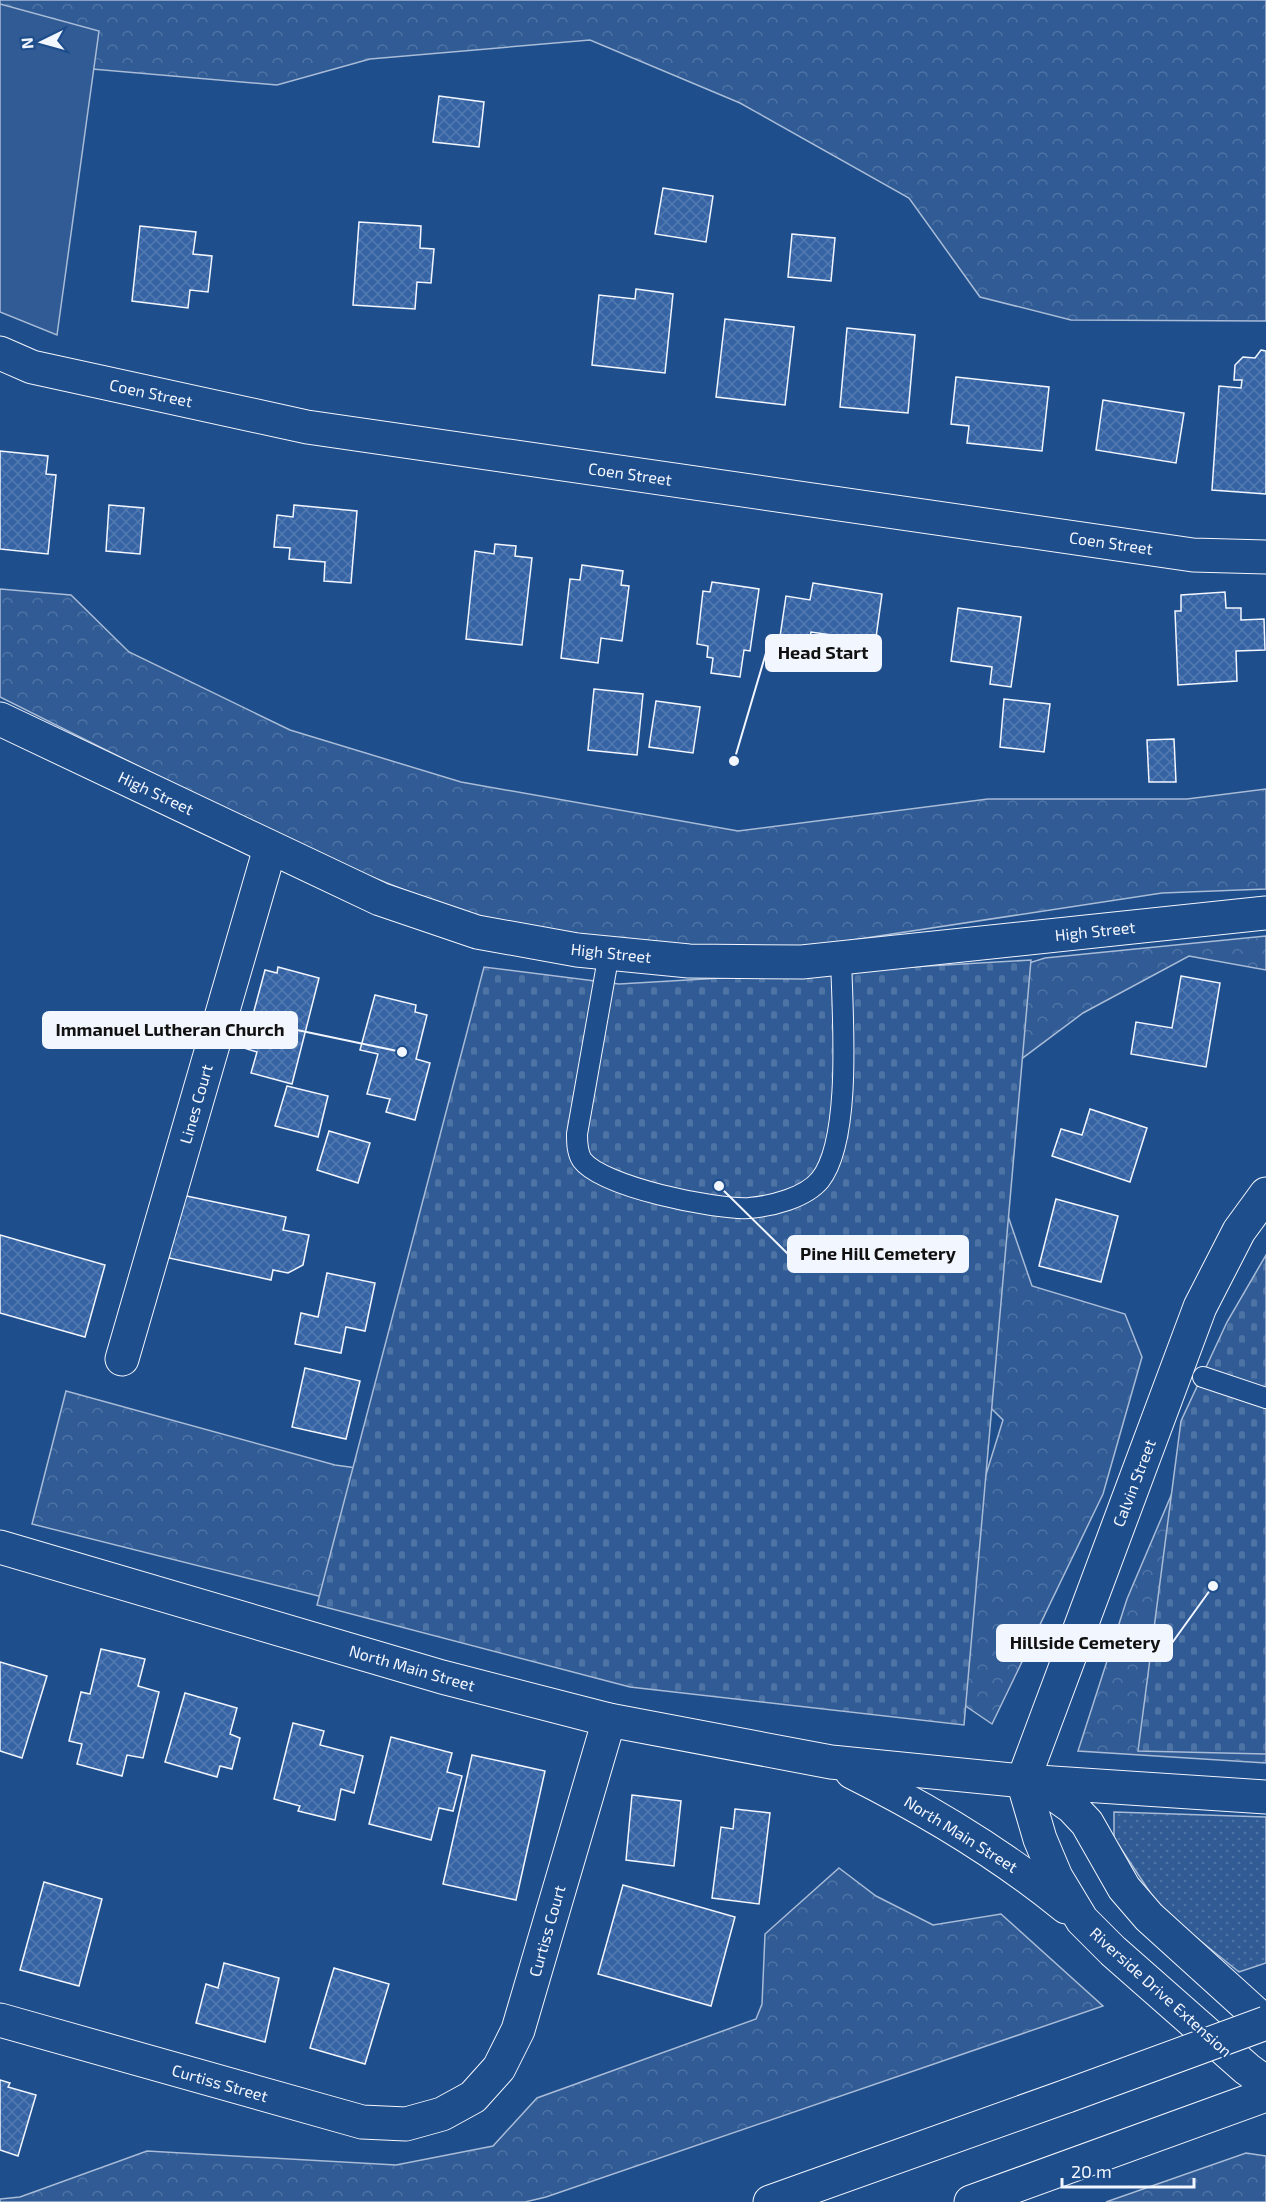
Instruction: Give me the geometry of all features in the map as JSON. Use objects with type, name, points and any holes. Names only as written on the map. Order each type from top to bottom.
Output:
[{"type":"main road","name":"Coen Street","points":[[0,353],[32,367],[307,427],[1193,555],[1266,557]]},
{"type":"main road","name":"High Street","points":[[0,719],[380,899],[477,932],[577,950],[690,961],[802,962],[1266,913]]},
{"type":"main road","name":"Lines Court","points":[[122,1359],[270,848]]},
{"type":"main road","name":"Calvin Street","points":[[1023,1781],[1200,1307],[1239,1231],[1266,1194]]},
{"type":"main road","name":"North Main Street","points":[[0,1547],[430,1674],[609,1720],[831,1762],[1023,1781]]},
{"type":"main road","name":"Curtiss Court","points":[[442,2114],[473,2097],[499,2068],[518,2030],[609,1720]]},
{"type":"main road","name":"North Main Street","points":[[831,1762],[911,1801],[959,1830],[1029,1877],[1082,1920]]},
{"type":"main road","points":[[1023,1781],[1266,1797]]},
{"type":"main road","points":[[770,2202],[1266,2023],[1149,1917],[1124,1888],[1087,1823],[1072,1807],[1052,1793],[1023,1781]]},
{"type":"main road","name":"Riverside Drive Extension","points":[[1023,1781],[1040,1839],[1056,1877],[1082,1920],[1113,1951],[1247,2069],[1266,2083]]},
{"type":"main road","name":"Curtiss Street","points":[[0,2020],[362,2122],[406,2124],[442,2114]]},
{"type":"main road","points":[[971,2202],[1266,2095]]},
{"type":"lane","points":[[609,953],[577,1134],[581,1159],[599,1173],[635,1187],[709,1205],[749,1208],[801,1194],[819,1180],[833,1156],[838,1131],[843,1060],[841,957]]},
{"type":"lane","points":[[1203,1377],[1266,1398]]},
{"type":"green space","points":[[0,0],[1266,0],[1266,321],[1071,320],[980,297],[909,198],[740,103],[590,40],[370,59],[277,85],[0,61]]},
{"type":"green space","points":[[0,589],[71,595],[129,652],[290,730],[461,782],[738,831],[988,799],[1187,799],[1266,789],[1266,889],[1162,893],[813,946],[670,949],[474,918],[310,852],[0,697]]},
{"type":"green space","points":[[1266,936],[1266,970],[1189,956],[1083,1013],[1000,1075],[995,1178],[1032,1286],[1125,1314],[1142,1357],[1103,1494],[992,1724],[923,1677],[1003,1420],[919,1337],[917,998],[1045,958]]},
{"type":"green space","points":[[1031,960],[964,1725],[630,1687],[317,1605],[484,967],[619,984]]},
{"type":"green space","points":[[1266,1255],[1266,1754],[1138,1751],[1181,1421],[1227,1322]]},
{"type":"green space","points":[[1233,1350],[1266,1685],[1266,1763],[1078,1751],[1127,1599]]},
{"type":"green space","points":[[66,1391],[335,1465],[611,1503],[589,1664],[32,1524]]},
{"type":"green space","points":[[1114,1812],[1266,1817],[1266,1963],[1239,1972],[1161,1909],[1114,1838]]},
{"type":"green space","points":[[839,1868],[876,1896],[933,1925],[1001,1914],[1103,2006],[546,2197],[525,2202],[0,2202],[0,2199],[20,2197],[147,2151],[396,2165],[493,2146],[537,2098],[756,2019],[762,2004],[765,1934]]},
{"type":"green space","points":[[1246,2153],[1266,2156],[1266,2202],[1106,2202]]},
{"type":"shaded area","points":[[0,4],[99,31],[57,335],[0,312]]},
{"type":"building","points":[[439,96],[484,102],[479,147],[433,142]]},
{"type":"building","points":[[663,188],[713,196],[706,242],[655,234]]},
{"type":"building","points":[[359,222],[421,226],[420,248],[434,249],[431,283],[417,282],[415,309],[353,305]]},
{"type":"building","points":[[140,226],[196,232],[193,254],[212,256],[208,292],[190,290],[188,308],[132,301]]},
{"type":"building","points":[[792,234],[835,238],[831,281],[788,277]]},
{"type":"building","points":[[636,289],[673,294],[665,373],[592,365],[599,295],[635,299]]},
{"type":"building","points":[[725,319],[794,327],[785,405],[716,397]]},
{"type":"building","points":[[847,328],[915,335],[908,413],[840,407]]},
{"type":"building","points":[[1261,350],[1266,351],[1266,494],[1212,490],[1219,386],[1241,388],[1242,380],[1234,380],[1235,365],[1243,357],[1255,358]]},
{"type":"building","points":[[956,377],[1049,387],[1042,451],[967,443],[969,426],[951,424]]},
{"type":"building","points":[[1103,400],[1184,413],[1176,463],[1096,450]]},
{"type":"building","points":[[0,451],[48,456],[46,474],[56,475],[48,554],[0,549]]},
{"type":"building","points":[[109,505],[144,508],[140,554],[106,551]]},
{"type":"building","points":[[294,505],[357,511],[351,583],[324,581],[325,562],[289,559],[290,548],[274,547],[277,515],[293,517]]},
{"type":"building","points":[[495,544],[516,546],[515,556],[532,558],[522,645],[466,639],[475,551],[494,554]]},
{"type":"building","points":[[582,565],[623,571],[621,585],[629,586],[622,641],[601,638],[598,663],[561,658],[570,579],[580,580]]},
{"type":"building","points":[[712,582],[759,589],[750,651],[744,650],[740,677],[711,673],[713,658],[707,657],[708,646],[697,644],[703,591],[710,592]]},
{"type":"building","points":[[813,583],[882,594],[873,659],[850,656],[853,638],[811,632],[807,661],[777,657],[786,596],[810,600]]},
{"type":"building","points":[[1225,592],[1226,608],[1241,608],[1241,620],[1264,619],[1265,650],[1236,651],[1237,681],[1178,685],[1175,611],[1181,611],[1181,595]]},
{"type":"building","points":[[958,608],[1021,617],[1011,687],[990,684],[992,667],[951,661]]},
{"type":"building","points":[[594,689],[643,694],[637,755],[588,750]]},
{"type":"building","points":[[1004,699],[1050,704],[1044,752],[1000,747]]},
{"type":"building","points":[[656,701],[700,707],[693,753],[649,747]]},
{"type":"building","points":[[1174,739],[1176,782],[1149,782],[1147,740]]},
{"type":"building","points":[[278,967],[319,978],[292,1084],[251,1073],[257,1052],[244,1048],[265,970],[277,973]]},
{"type":"building","points":[[1181,976],[1220,983],[1206,1067],[1131,1054],[1136,1022],[1172,1028]]},
{"type":"building","points":[[375,995],[416,1005],[415,1012],[427,1015],[416,1059],[430,1063],[415,1120],[386,1112],[390,1099],[367,1094],[378,1054],[360,1050]]},
{"type":"building","points":[[287,1086],[328,1096],[318,1137],[275,1126]]},
{"type":"building","points":[[1090,1109],[1147,1128],[1130,1182],[1052,1156],[1061,1129],[1082,1135]]},
{"type":"building","points":[[329,1131],[370,1143],[358,1183],[317,1170]]},
{"type":"building","points":[[182,1195],[286,1217],[283,1230],[309,1235],[303,1265],[288,1273],[273,1270],[271,1280],[169,1258]]},
{"type":"building","points":[[1056,1199],[1118,1216],[1101,1282],[1039,1266]]},
{"type":"building","points":[[0,1235],[105,1265],[85,1337],[0,1313]]},
{"type":"building","points":[[327,1273],[375,1283],[365,1331],[346,1327],[341,1353],[295,1344],[301,1313],[318,1317]]},
{"type":"building","points":[[305,1368],[360,1381],[346,1439],[292,1427]]},
{"type":"building","points":[[101,1649],[145,1659],[138,1686],[159,1692],[143,1758],[127,1755],[122,1776],[77,1764],[82,1744],[69,1741],[81,1692],[90,1694]]},
{"type":"building","points":[[0,1662],[47,1676],[22,1758],[0,1751]]},
{"type":"building","points":[[185,1693],[237,1708],[230,1734],[240,1738],[232,1769],[220,1766],[217,1777],[165,1762]]},
{"type":"building","points":[[293,1723],[324,1731],[320,1745],[363,1756],[354,1793],[341,1789],[335,1820],[298,1811],[300,1806],[274,1799]]},
{"type":"building","points":[[391,1737],[452,1753],[447,1772],[462,1776],[453,1811],[439,1808],[431,1840],[369,1824]]},
{"type":"building","points":[[472,1755],[545,1771],[516,1900],[443,1884]]},
{"type":"building","points":[[632,1795],[681,1801],[674,1866],[626,1860]]},
{"type":"building","points":[[735,1809],[770,1813],[759,1904],[712,1898],[721,1827],[733,1829]]},
{"type":"building","points":[[44,1882],[102,1899],[79,1986],[20,1970]]},
{"type":"building","points":[[623,1885],[735,1917],[711,2006],[598,1974]]},
{"type":"building","points":[[224,1963],[279,1978],[265,2042],[196,2023],[206,1984],[218,1988]]},
{"type":"building","points":[[334,1968],[389,1984],[365,2064],[310,2048]]},
{"type":"building","points":[[0,2080],[10,2083],[8,2087],[36,2095],[18,2156],[0,2150]]},
{"type":"place","name":"Head Start","points":[[734,761]]},
{"type":"place","name":"Immanuel Lutheran Church","points":[[402,1052]]},
{"type":"place","name":"Pine Hill Cemetery","points":[[719,1186]]},
{"type":"place","name":"Hillside Cemetery","points":[[1213,1586]]}]
